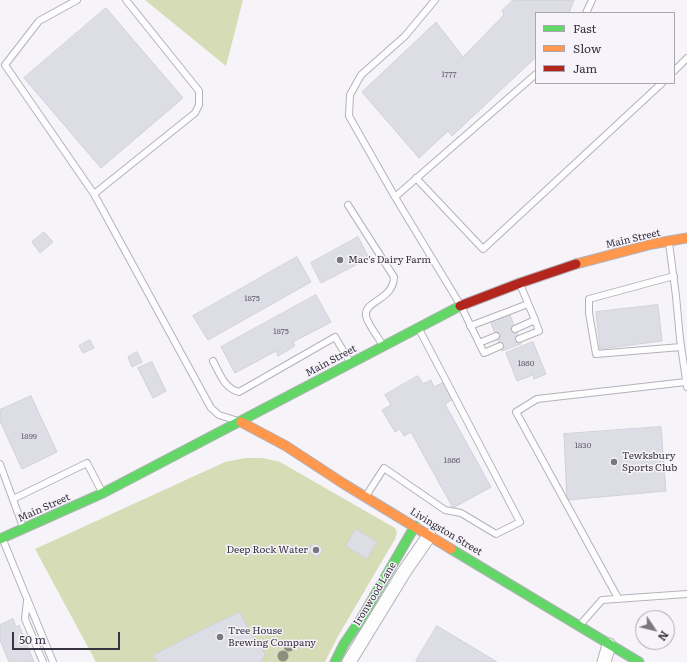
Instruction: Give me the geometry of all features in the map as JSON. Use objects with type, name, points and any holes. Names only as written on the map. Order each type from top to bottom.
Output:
[{"type":"main road","name":"Main Street","points":[[1,537],[23,529],[103,493],[461,306],[563,268],[652,244],[687,238]]},
{"type":"main road","name":"Livingston Street","points":[[241,422],[286,446],[429,536],[579,626],[633,661]]},
{"type":"main road","name":"Ironwood Lane","points":[[335,662],[344,644],[361,619],[415,526]]},
{"type":"street","name":"Ironwood Lane","points":[[349,662],[404,572],[429,536]]},
{"type":"street","points":[[604,662],[609,645]]},
{"type":"lane","points":[[77,0],[39,21],[5,66],[94,194],[211,408],[219,415],[241,422]]},
{"type":"lane","points":[[94,194],[195,113],[199,105],[199,91],[126,0]]},
{"type":"lane","points":[[435,0],[405,36],[361,75],[350,95],[349,116],[395,197],[461,306],[484,353],[500,346]]},
{"type":"lane","points":[[586,12],[592,0]]},
{"type":"lane","points":[[675,70],[687,58]]},
{"type":"lane","points":[[395,197],[535,75]]},
{"type":"lane","points":[[416,178],[483,249],[661,84]]},
{"type":"lane","points":[[348,205],[394,276],[393,283],[389,291],[383,298],[370,305],[366,310],[366,317],[383,346]]},
{"type":"lane","points":[[618,598],[516,412],[537,399],[687,385],[681,347],[669,242]]},
{"type":"lane","points":[[674,276],[588,299],[589,313],[596,354],[681,347]]},
{"type":"lane","points":[[519,339],[539,331],[520,283]]},
{"type":"lane","points":[[470,326],[528,304]]},
{"type":"lane","points":[[515,329],[535,320]]},
{"type":"lane","points":[[366,497],[384,468],[445,510],[461,513],[496,534],[520,522],[418,328]]},
{"type":"lane","points":[[479,343],[496,336]]},
{"type":"lane","points":[[213,361],[223,382],[232,390],[240,392],[335,337],[351,363]]},
{"type":"lane","points":[[13,499],[87,463],[103,493]]},
{"type":"lane","points":[[0,464],[23,529]]},
{"type":"lane","points":[[1,537],[53,662]]},
{"type":"lane","points":[[579,626],[602,600],[687,594]]},
{"type":"lane","points":[[28,599],[25,619],[43,662]]},
{"type":"path","points":[[263,636],[277,650],[270,662]]},
{"type":"green space","points":[[145,0],[243,0],[226,66]]},
{"type":"green space","points":[[245,458],[263,458],[280,462],[395,528],[397,533],[395,539],[337,638],[325,662],[96,662],[35,549],[225,462]]},
{"type":"building","points":[[513,0],[574,0],[569,12],[535,12],[535,58],[452,136],[448,131],[419,158],[362,92],[436,22],[463,57],[504,15],[502,11]]},
{"type":"building","points":[[106,8],[183,98],[101,168],[24,78]]},
{"type":"building","points":[[44,232],[53,242],[40,253],[32,242]]},
{"type":"building","name":"Mac's Dairy Farm","points":[[358,237],[369,258],[321,283],[311,263]]},
{"type":"building","points":[[297,257],[311,282],[208,340],[193,316]]},
{"type":"building","points":[[316,295],[331,322],[293,342],[295,346],[278,356],[276,351],[235,373],[221,347]]},
{"type":"building","points":[[658,305],[662,341],[600,349],[596,312]]},
{"type":"building","points":[[510,315],[521,344],[502,351],[491,323]]},
{"type":"building","points":[[90,340],[94,348],[83,353],[79,346]]},
{"type":"building","points":[[533,342],[546,374],[534,379],[533,375],[517,381],[506,353]]},
{"type":"building","points":[[137,352],[142,362],[132,367],[128,357]]},
{"type":"building","points":[[152,362],[166,391],[153,398],[138,368]]},
{"type":"building","points":[[418,376],[423,384],[431,380],[434,387],[444,382],[453,399],[445,404],[491,487],[453,508],[411,432],[404,436],[400,429],[395,432],[382,410],[391,405],[385,395]]},
{"type":"building","points":[[31,396],[57,452],[22,469],[0,421],[0,410]]},
{"type":"building","name":"Tewksbury Sports Club","points":[[661,427],[666,491],[567,500],[564,434]]},
{"type":"building","points":[[356,529],[377,542],[367,559],[346,546]]},
{"type":"building","name":"Deep Rock Water","points":[[313,543],[323,549],[318,557],[308,552]]},
{"type":"building","name":"Tree House Brewing Company","points":[[240,612],[257,646],[261,647],[265,654],[260,662],[157,662],[153,655],[206,628]]},
{"type":"building","points":[[13,619],[16,627],[19,625],[34,662],[9,662],[0,640],[0,625]]},
{"type":"building","points":[[437,626],[497,662],[417,662],[416,661]]},
{"type":"traffic: fast","points":[[0,539],[103,493],[460,306]]},
{"type":"traffic: fast","points":[[335,662],[344,644],[361,619],[415,526]]},
{"type":"traffic: fast","points":[[451,549],[639,662]]},
{"type":"traffic: slow","points":[[576,264],[652,244],[687,238]]},
{"type":"traffic: slow","points":[[241,422],[286,446],[344,484],[451,549]]},
{"type":"traffic: jam","points":[[460,306],[576,264]]},
{"type":"place","name":"Mac's Dairy Farm","points":[[340,260]]},
{"type":"place","name":"Tewksbury Sports Club","points":[[614,462]]},
{"type":"place","name":"Deep Rock Water","points":[[316,550]]},
{"type":"place","name":"Tree House Brewing Company","points":[[220,637]]}]
